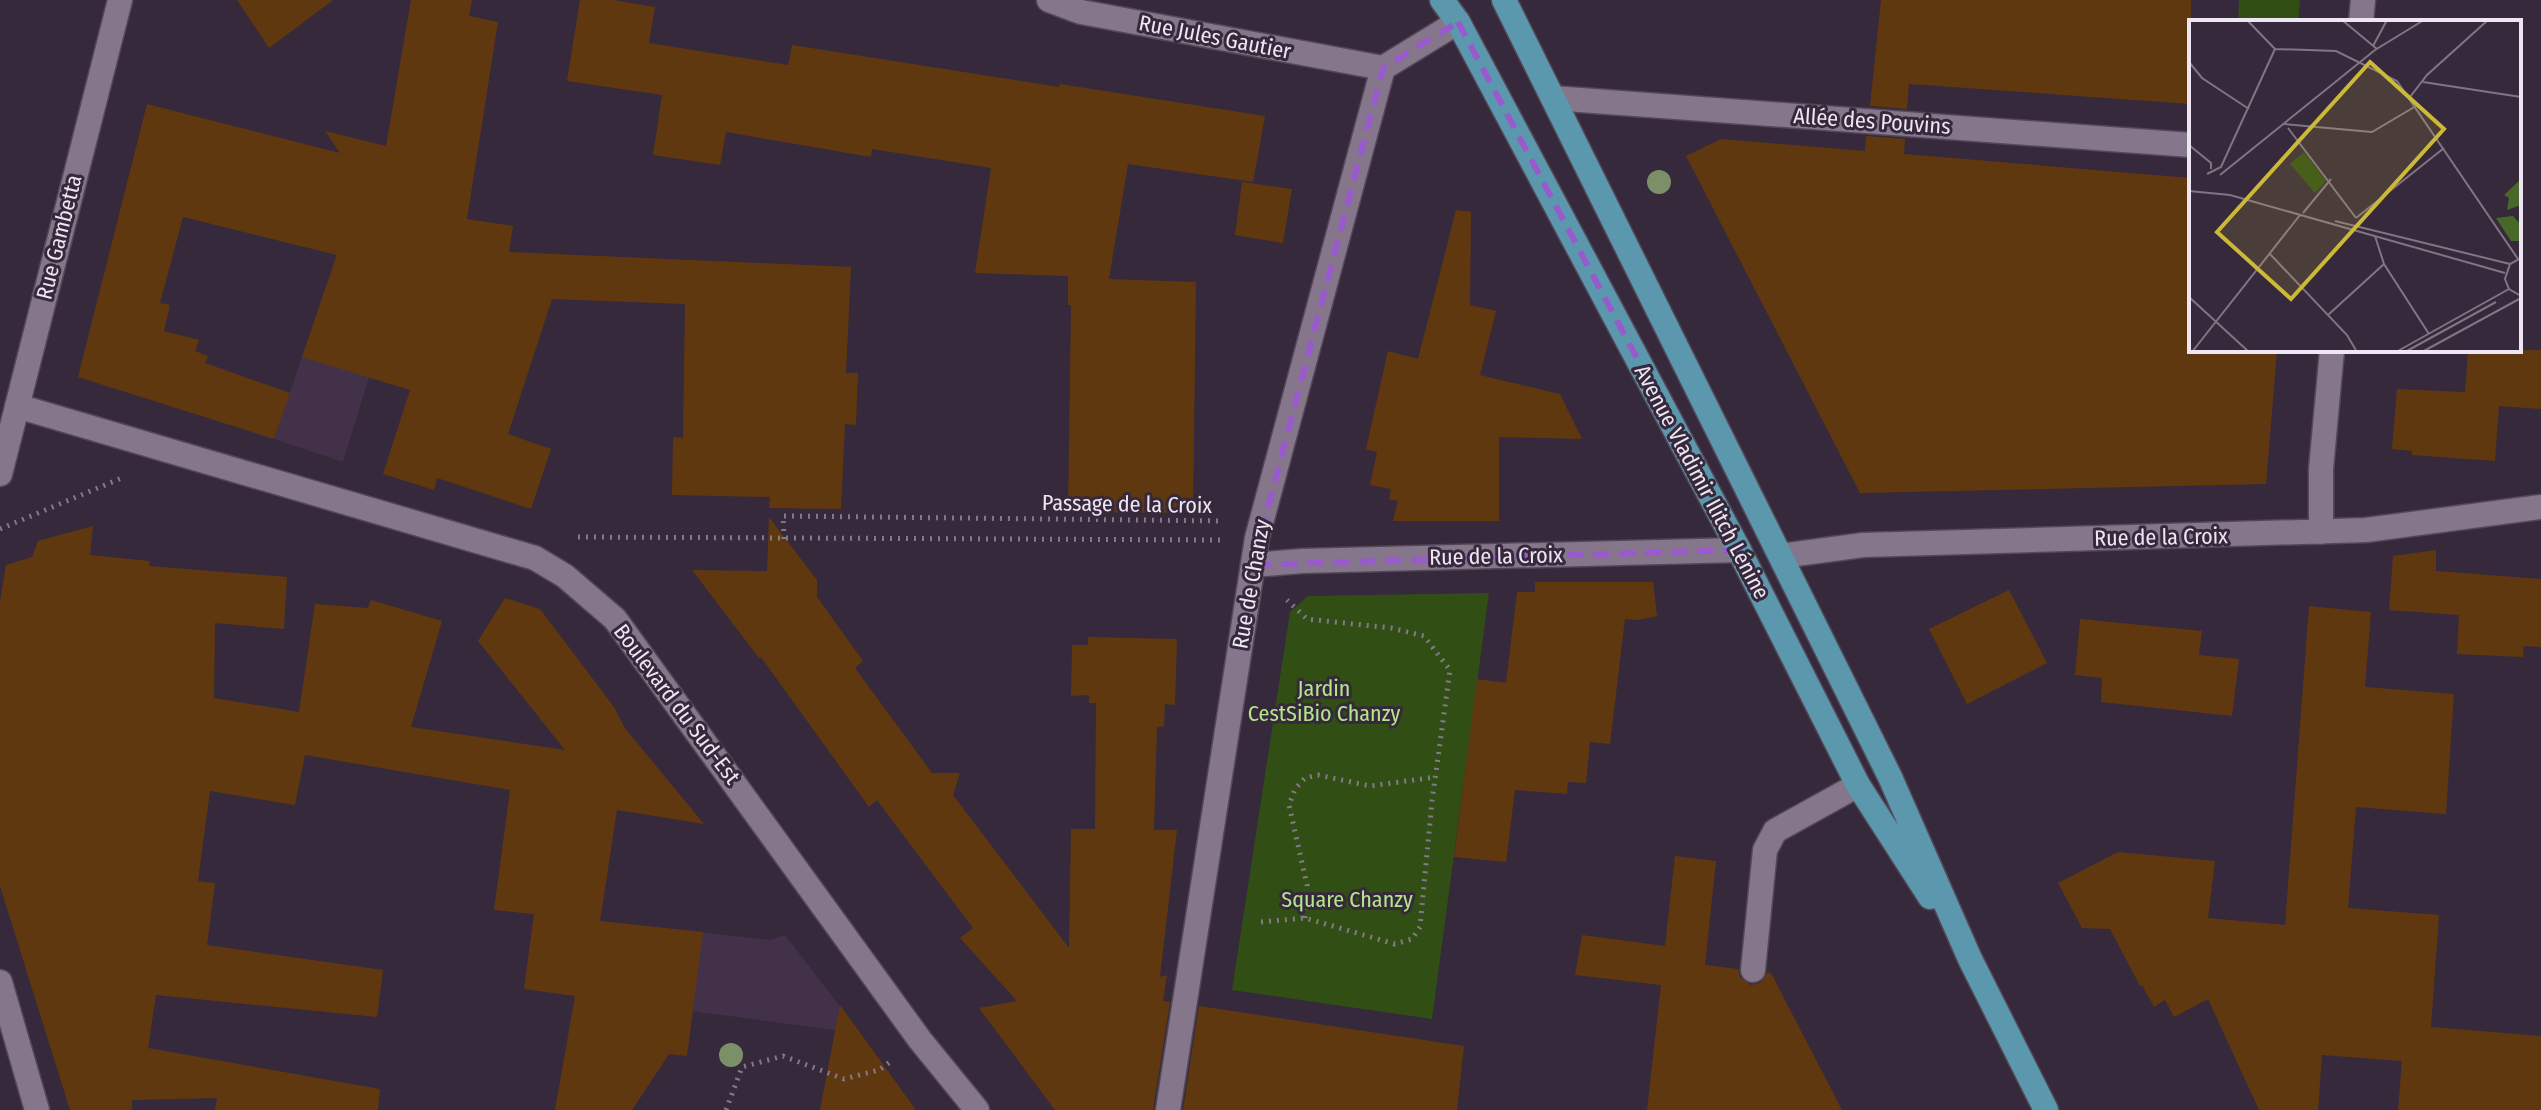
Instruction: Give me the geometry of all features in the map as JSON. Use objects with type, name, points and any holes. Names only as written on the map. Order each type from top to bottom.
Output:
[{"type":"main road","name":"Avenue Vladimir Ilitch Lénine","points":[[1442,0],[1454,11],[1739,550],[1858,785],[1970,959]]},
{"type":"main road","name":"Avenue Vladimir Ilitch Lénine","points":[[1504,0],[1890,777],[1970,959],[2046,1110]]},
{"type":"street","name":"Rue Gambetta","points":[[0,474],[120,0]]},
{"type":"street","name":"Rue Jules Gautier","points":[[1049,0],[1081,12],[1383,68]]},
{"type":"street","points":[[2361,20],[2363,0]]},
{"type":"street","points":[[1383,68],[1454,11]]},
{"type":"street","name":"Rue de Chanzy","points":[[1168,1110],[1257,538],[1383,68]]},
{"type":"street","name":"Allée des Pouvins","points":[[1553,98],[2189,145]]},
{"type":"street","points":[[2321,532],[2320,479],[2332,352]]},
{"type":"street","name":"Boulevard du Sud-Est","points":[[17,406],[528,556],[565,576],[615,619],[920,1040],[977,1110]]},
{"type":"street","name":"Rue de la Croix","points":[[1781,556],[1863,545],[2321,532],[2378,528],[2541,507]]},
{"type":"street","name":"Rue de la Croix","points":[[1253,565],[1302,561],[1739,550]]},
{"type":"street","points":[[1753,970],[1765,850],[1769,839],[1775,831],[1858,785]]},
{"type":"street","points":[[0,982],[37,1110]]},
{"type":"path","points":[[0,529],[180,453]]},
{"type":"path","name":"Passage de la Croix","points":[[784,539],[783,516],[1232,521],[1257,538]]},
{"type":"path","name":"Passage de la Croix","points":[[528,556],[546,537],[1257,538]]},
{"type":"path","points":[[1253,565],[1307,619],[1391,628],[1424,636],[1450,670],[1420,927],[1412,939],[1395,944],[1305,918],[1261,922]]},
{"type":"path","points":[[1305,918],[1307,885],[1289,805],[1295,789],[1305,778],[1318,775],[1370,786],[1436,777]]},
{"type":"path","points":[[726,1110],[742,1067],[783,1056],[844,1079],[879,1070],[920,1040]]},
{"type":"highlighted area","points":[[1458,22],[1739,550],[1253,565],[1383,68]]},
{"type":"shaded area","points":[[348,221],[369,377],[343,462],[274,439]]},
{"type":"shaded area","points":[[534,914],[770,940],[785,935],[852,1022],[835,1030],[524,989]]},
{"type":"green space","points":[[2239,0],[2300,0],[2298,20],[2238,20]]},
{"type":"green space","name":"Square Chanzy","points":[[1489,593],[1432,1019],[1232,990],[1290,612],[1308,596]]},
{"type":"building","points":[[237,0],[333,0],[269,48]]},
{"type":"building","points":[[411,0],[472,0],[469,16],[498,22],[467,219],[513,226],[509,252],[851,267],[846,373],[858,373],[856,425],[845,424],[841,509],[769,508],[770,497],[672,495],[673,437],[683,438],[685,304],[552,299],[508,434],[551,449],[531,509],[437,478],[434,490],[383,474],[410,390],[302,357],[337,255],[183,217],[160,303],[170,305],[164,331],[199,340],[195,351],[208,356],[205,363],[290,393],[274,439],[78,377],[147,104],[340,153],[325,131],[386,146]]},
{"type":"building","points":[[580,0],[613,0],[655,7],[649,43],[788,65],[792,45],[1265,116],[1253,182],[1128,164],[1109,279],[1196,282],[1193,513],[1068,512],[1071,305],[1068,305],[1068,276],[975,273],[991,168],[872,149],[871,157],[726,132],[720,165],[653,155],[662,95],[567,81]]},
{"type":"building","points":[[1881,0],[2191,0],[2189,104],[1909,84],[1907,109],[1870,106]]},
{"type":"building","points":[[1866,136],[1905,139],[1904,154],[2189,178],[2189,352],[2277,352],[2266,484],[1860,493],[1686,156],[1721,139],[1865,151]]},
{"type":"building","points":[[1242,182],[1292,189],[1283,243],[1235,235]]},
{"type":"building","points":[[1456,210],[1471,212],[1470,305],[1496,311],[1480,375],[1560,394],[1582,439],[1499,437],[1499,521],[1393,521],[1398,501],[1389,499],[1391,489],[1370,485],[1377,452],[1366,449],[1388,351],[1418,359]]},
{"type":"building","points":[[2541,350],[2541,409],[2499,406],[2495,461],[2412,455],[2412,451],[2392,449],[2397,389],[2465,392],[2468,352]]},
{"type":"building","points":[[769,517],[817,580],[817,597],[863,661],[855,668],[932,773],[960,773],[953,795],[1069,948],[1071,829],[1095,829],[1096,703],[1089,703],[1089,695],[1071,696],[1072,645],[1088,645],[1088,637],[1177,639],[1175,705],[1165,704],[1164,726],[1157,727],[1154,830],[1177,830],[1160,977],[1167,975],[1163,1001],[1170,1002],[1153,1110],[1055,1110],[979,1008],[1017,1001],[960,938],[973,928],[877,800],[869,807],[761,657],[692,570],[767,571]]},
{"type":"building","points":[[93,526],[90,555],[150,561],[149,566],[287,577],[284,629],[215,623],[214,698],[299,712],[315,604],[368,608],[371,600],[442,621],[411,727],[565,750],[478,641],[505,598],[540,609],[614,707],[624,727],[704,824],[617,810],[600,921],[703,932],[687,1056],[669,1054],[632,1110],[555,1110],[575,996],[524,989],[534,914],[494,910],[510,790],[305,755],[295,805],[210,791],[198,881],[215,883],[207,945],[383,970],[377,1017],[156,995],[148,1048],[380,1089],[378,1110],[215,1110],[217,1098],[132,1100],[132,1110],[70,1110],[0,886],[0,602],[6,565],[32,557],[38,541]]},
{"type":"building","points":[[2436,550],[2436,571],[2541,579],[2541,647],[2524,646],[2523,657],[2457,654],[2459,615],[2389,610],[2393,556]]},
{"type":"building","points":[[1535,582],[1653,582],[1657,616],[1625,619],[1610,744],[1590,742],[1586,783],[1568,782],[1567,794],[1515,790],[1506,862],[1454,857],[1477,679],[1506,683],[1517,592],[1535,592]]},
{"type":"building","points":[[2009,590],[2047,663],[1967,704],[1929,629]]},
{"type":"building","points":[[2309,606],[2371,612],[2365,687],[2454,694],[2446,814],[2356,807],[2348,908],[2439,915],[2431,1027],[2541,1036],[2541,1110],[2398,1110],[2402,1061],[2322,1055],[2318,1110],[2259,1110],[2208,999],[2174,1017],[2165,1000],[2154,1007],[2110,929],[2082,928],[2058,883],[2118,852],[2215,861],[2208,918],[2285,925]]},
{"type":"building","points":[[2080,619],[2202,631],[2199,655],[2239,659],[2232,716],[2101,702],[2102,678],[2075,675]]},
{"type":"building","points":[[1675,856],[1716,861],[1705,965],[1738,969],[1740,977],[1751,985],[1760,983],[1768,972],[1771,973],[1842,1110],[1647,1110],[1661,985],[1575,975],[1582,935],[1665,946]]},
{"type":"building","points":[[840,1005],[916,1110],[820,1110]]},
{"type":"building","points":[[1199,1006],[1464,1046],[1457,1110],[1183,1110]]},
{"type":"park label","name":"Jardin CestSiBio Chanzy","points":[[1324,700]]}]
